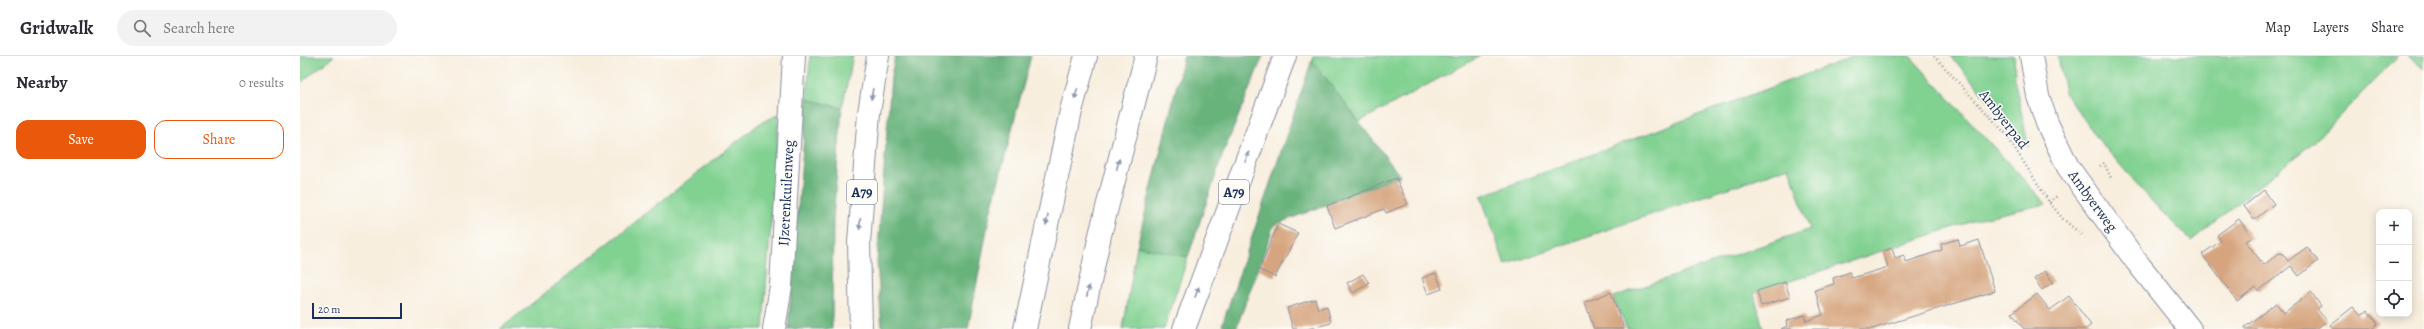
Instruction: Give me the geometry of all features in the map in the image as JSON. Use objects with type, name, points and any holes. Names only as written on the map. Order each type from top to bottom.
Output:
[{"type":"main road","name":"IJzerenkuilenweg","points":[[774,329],[781,286],[794,56]]},
{"type":"main road","name":"A79","points":[[861,329],[858,242],[869,113],[878,56]]},
{"type":"main road","points":[[1025,329],[1061,158],[1086,56]]},
{"type":"main road","points":[[1080,329],[1100,235],[1146,56]]},
{"type":"main road","name":"A79","points":[[1184,329],[1285,56]]},
{"type":"main road","name":"Ambyerweg","points":[[2032,56],[2038,96],[2047,123],[2068,167],[2136,261],[2190,329]]},
{"type":"path","name":"Ambyerpad","points":[[1934,56],[2005,133],[2049,202]]},
{"type":"green space","points":[[300,56],[334,56],[300,83]]},
{"type":"green space","points":[[810,56],[853,56],[842,108],[807,99]]},
{"type":"green space","points":[[895,56],[1031,56],[990,214],[968,329],[882,329],[877,262],[891,77]]},
{"type":"green space","points":[[1184,56],[1263,56],[1223,154],[1188,257],[1137,246]]},
{"type":"green space","points":[[1313,56],[1480,56],[1359,122],[1312,60]]},
{"type":"green space","points":[[1855,56],[1910,56],[2046,204],[1982,218],[1754,293],[1763,329],[1627,329],[1613,297],[1810,229],[1789,167],[1505,265],[1481,196]]},
{"type":"green space","points":[[1951,56],[2014,56],[2015,83],[2029,148]]},
{"type":"green space","points":[[2058,56],[2398,56],[2315,141],[2191,241],[2157,207],[2101,143],[2065,93]]},
{"type":"green space","points":[[2408,56],[2424,56],[2424,69]]},
{"type":"green space","points":[[1312,60],[1400,176],[1274,225],[1236,329],[1222,325]]},
{"type":"green space","points":[[807,99],[842,108],[833,220],[832,329],[788,329]]},
{"type":"green space","points":[[779,114],[763,329],[500,329],[759,124]]},
{"type":"green space","points":[[1137,246],[1188,257],[1164,329],[1123,329]]},
{"type":"building","points":[[1396,178],[1408,204],[1386,213],[1384,209],[1335,228],[1327,206]]},
{"type":"building","points":[[2264,190],[2274,204],[2254,220],[2244,206]]},
{"type":"building","points":[[2239,219],[2252,238],[2245,241],[2264,265],[2279,253],[2283,254],[2288,261],[2307,247],[2318,261],[2299,276],[2291,266],[2258,291],[2256,287],[2237,301],[2202,254],[2221,241],[2217,235]]},
{"type":"building","points":[[1278,224],[1298,233],[1275,277],[1259,270]]},
{"type":"building","points":[[1958,239],[1960,246],[1979,240],[1995,291],[1872,329],[1781,329],[1787,326],[1786,321],[1804,315],[1806,321],[1823,315],[1815,290],[1834,284],[1833,278],[1850,272],[1852,278],[1888,267],[1883,251],[1892,248],[1895,258],[1904,255],[1906,262],[1942,250],[1941,244]]},
{"type":"building","points":[[2045,271],[2053,282],[2042,290],[2034,279]]},
{"type":"building","points":[[1436,273],[1442,289],[1428,294],[1422,278]]},
{"type":"building","points":[[1363,274],[1369,283],[1353,293],[1347,283]]},
{"type":"building","points":[[1785,282],[1790,297],[1761,306],[1757,291]]},
{"type":"building","points":[[1611,292],[1624,329],[1594,329],[1585,302]]},
{"type":"building","points":[[2311,292],[2321,306],[2317,309],[2327,321],[2316,329],[2246,329],[2245,327],[2276,303],[2284,313]]},
{"type":"building","points":[[2037,294],[2050,310],[2069,296],[2091,325],[2086,329],[2024,329],[2012,313]]},
{"type":"building","points":[[1315,299],[1318,309],[1327,306],[1331,323],[1307,329],[1293,329],[1287,308]]},
{"type":"building","points":[[2353,307],[2361,316],[2367,311],[2378,323],[2372,329],[2333,329],[2330,325]]}]
